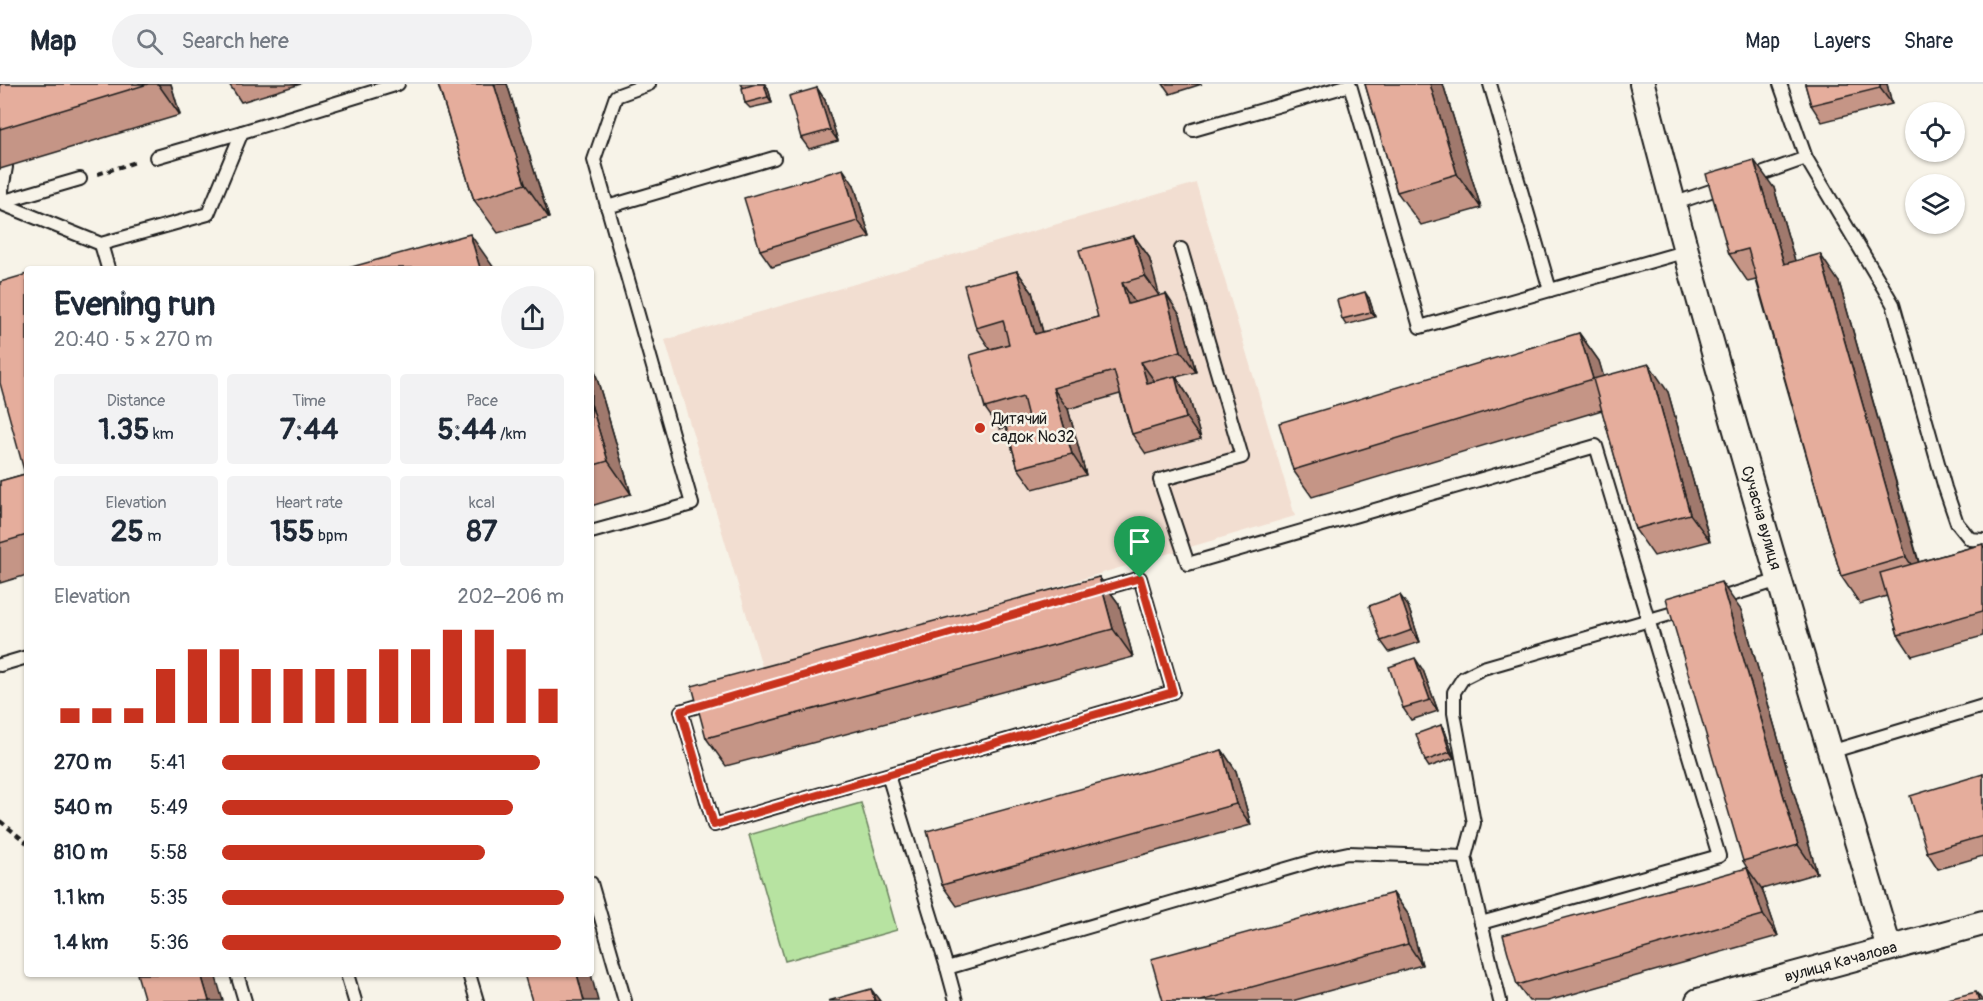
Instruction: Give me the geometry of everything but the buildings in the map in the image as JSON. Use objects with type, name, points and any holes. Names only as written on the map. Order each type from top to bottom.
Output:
[{"type":"street","name":"Сучасна вулиця","points":[[1642,84],[1673,204],[1779,580],[1888,948]]},
{"type":"street","name":"вулиця Качалова","points":[[1698,1001],[1983,923]]},
{"type":"lane","points":[[156,157],[398,84]]},
{"type":"lane","points":[[594,531],[692,504],[594,159],[616,96],[649,84]]},
{"type":"lane","points":[[1490,84],[1550,290]]},
{"type":"lane","points":[[1780,84],[1806,158],[1893,304],[1957,523],[1970,539],[1983,540]]},
{"type":"lane","points":[[1193,130],[1350,85],[1420,327],[1687,251]]},
{"type":"lane","points":[[0,202],[101,244],[208,214],[242,132]]},
{"type":"lane","points":[[607,207],[774,158]]},
{"type":"lane","points":[[1673,204],[1806,158]]},
{"type":"lane","points":[[0,202],[6,167]]},
{"type":"lane","points":[[0,202],[80,179]]},
{"type":"lane","points":[[101,244],[107,266]]},
{"type":"lane","points":[[1181,249],[1242,457],[1160,480],[1188,564],[1596,446],[1719,856],[1481,923]]},
{"type":"lane","points":[[1140,578],[1173,692],[888,775],[714,825],[681,711],[1140,578]]},
{"type":"lane","points":[[1500,1001],[1465,857],[1474,823],[1454,713],[1454,692],[1463,678],[1483,668],[1648,621],[1779,580]]},
{"type":"lane","points":[[0,665],[24,658]]},
{"type":"lane","points":[[1830,752],[1983,706]]},
{"type":"lane","points":[[888,775],[956,1001]]},
{"type":"lane","points":[[947,968],[1348,853],[1465,857]]},
{"type":"lane","points":[[594,893],[625,1001]]},
{"type":"lane","points":[[238,977],[245,1001]]},
{"type":"lane","points":[[348,977],[355,1001]]},
{"type":"lane","points":[[470,977],[477,1001]]},
{"type":"path","points":[[80,179],[156,157]]},
{"type":"path","points":[[0,821],[24,841]]},
{"type":"shaded area","name":"Дитячий садок №32","points":[[1196,183],[1295,516],[764,673],[665,340]]},
{"type":"green space","points":[[861,803],[897,930],[785,961],[749,835]]},
{"type":"place","name":"Дитячий садок №32","points":[[980,428]]},
{"type":"route","points":[[1140,578],[1173,692],[714,825],[681,711],[1140,578]]}]
